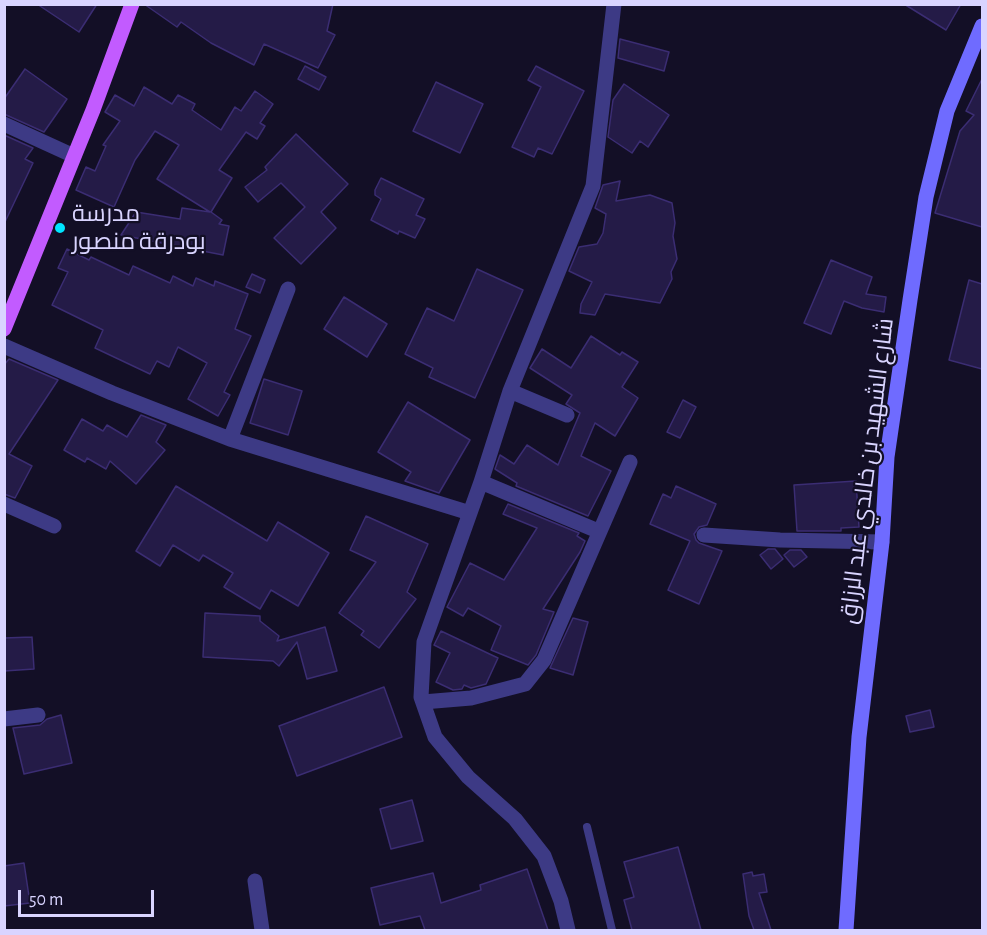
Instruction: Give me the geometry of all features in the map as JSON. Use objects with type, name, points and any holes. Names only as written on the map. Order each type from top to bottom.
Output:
[{"type":"main road","points":[[4,329],[132,4]]},
{"type":"main road","name":"شارع الشهيد بن خالدي عبد الرزاق","points":[[846,930],[859,737],[882,542],[888,457],[926,197],[947,111],[982,26]]},
{"type":"street","points":[[566,930],[561,902],[544,856],[514,819],[468,777],[435,737],[421,697],[424,642],[481,482],[510,391],[593,186],[614,4]]},
{"type":"street","points":[[4,124],[74,156]]},
{"type":"street","points":[[230,439],[288,289]]},
{"type":"street","points":[[4,346],[112,393],[230,439],[470,513]]},
{"type":"street","points":[[510,391],[567,415]]},
{"type":"street","points":[[423,702],[471,698],[525,684],[544,660],[598,531],[630,462]]},
{"type":"street","points":[[481,482],[598,531]]},
{"type":"street","points":[[4,504],[54,526]]},
{"type":"street","points":[[704,535],[780,540],[882,542]]},
{"type":"street","points":[[4,719],[38,715]]},
{"type":"street","points":[[255,881],[262,930]]},
{"type":"lane","points":[[587,827],[612,930]]},
{"type":"building","points":[[37,4],[97,4],[79,32]]},
{"type":"building","points":[[144,4],[333,4],[327,31],[335,35],[318,68],[264,44],[254,65],[211,43],[181,22],[177,27]]},
{"type":"building","points":[[904,4],[961,4],[946,30]]},
{"type":"building","points":[[620,39],[669,52],[664,71],[618,58]]},
{"type":"building","points":[[305,66],[326,77],[319,90],[298,79]]},
{"type":"building","points":[[536,66],[584,91],[552,154],[538,148],[534,157],[512,147],[541,87],[528,80]]},
{"type":"building","points":[[25,69],[67,99],[44,132],[4,114],[4,99]]},
{"type":"building","points":[[982,79],[982,227],[935,213],[960,131],[974,115],[966,111]]},
{"type":"building","points":[[436,82],[483,104],[460,153],[413,131]]},
{"type":"building","points":[[624,84],[669,115],[648,147],[640,141],[632,153],[608,137],[613,100]]},
{"type":"building","points":[[144,87],[172,104],[178,95],[195,104],[192,110],[221,130],[235,107],[241,111],[255,91],[273,104],[260,123],[265,126],[257,139],[246,132],[219,170],[232,178],[211,212],[222,220],[219,224],[229,226],[223,255],[121,235],[136,212],[180,219],[182,208],[210,212],[157,179],[179,145],[155,131],[135,160],[114,207],[76,190],[86,167],[95,171],[106,146],[103,145],[120,121],[105,112],[115,95],[134,106]]},
{"type":"building","points":[[296,134],[348,184],[321,212],[336,228],[301,264],[274,238],[305,207],[281,183],[258,202],[245,187],[267,170],[265,167]]},
{"type":"building","points":[[4,135],[33,148],[25,159],[33,163],[4,224]]},
{"type":"building","points":[[381,178],[424,199],[416,215],[425,219],[415,238],[399,231],[398,234],[371,220],[381,199],[375,195],[375,190]]},
{"type":"building","points":[[620,181],[616,201],[650,195],[672,203],[675,223],[673,236],[677,259],[671,272],[672,279],[660,303],[605,294],[595,315],[580,313],[581,304],[592,282],[569,271],[579,247],[597,244],[603,233],[606,214],[595,208],[603,185]]},
{"type":"building","points":[[67,249],[89,260],[91,257],[129,275],[133,266],[170,283],[173,276],[193,286],[196,278],[214,286],[215,281],[248,294],[235,329],[251,336],[224,392],[230,395],[218,416],[188,399],[207,363],[178,347],[169,367],[157,361],[150,374],[95,348],[103,330],[52,305],[68,272],[58,268]]},
{"type":"building","points":[[831,260],[872,277],[866,294],[886,297],[884,312],[862,308],[844,301],[831,334],[804,323]]},
{"type":"building","points":[[477,269],[523,290],[475,398],[429,377],[433,368],[405,354],[427,308],[454,321]]},
{"type":"building","points":[[252,274],[265,280],[260,293],[246,287]]},
{"type":"building","points":[[969,280],[982,284],[982,369],[949,360]]},
{"type":"building","points":[[344,297],[387,324],[367,357],[324,329]]},
{"type":"building","points":[[591,336],[620,355],[622,352],[638,362],[622,387],[638,398],[615,436],[595,423],[581,456],[611,471],[588,516],[516,486],[517,483],[495,469],[500,455],[514,464],[527,445],[558,465],[580,413],[566,404],[572,395],[530,368],[542,349],[571,368]]},
{"type":"building","points":[[9,359],[58,380],[9,454],[32,466],[15,498],[4,494],[4,365]]},
{"type":"building","points":[[264,379],[302,391],[288,435],[250,423]]},
{"type":"building","points":[[683,400],[696,407],[680,438],[667,432]]},
{"type":"building","points":[[408,402],[470,440],[439,493],[405,481],[411,472],[378,452]]},
{"type":"building","points":[[141,415],[166,425],[156,442],[165,450],[136,484],[110,461],[106,469],[87,458],[85,462],[64,450],[82,419],[103,431],[107,425],[127,437]]},
{"type":"building","points":[[856,481],[859,527],[841,528],[841,531],[797,531],[794,485]]},
{"type":"building","points":[[176,486],[267,541],[278,522],[329,553],[298,606],[271,590],[260,609],[224,587],[233,573],[203,555],[199,561],[173,545],[160,566],[136,551]]},
{"type":"building","points":[[676,486],[716,504],[707,525],[699,527],[694,534],[699,543],[722,551],[699,604],[668,590],[690,541],[650,524],[663,494],[671,498]]},
{"type":"building","points":[[508,504],[579,533],[577,536],[585,541],[543,609],[554,612],[536,655],[528,665],[491,650],[501,626],[468,608],[463,616],[447,607],[470,563],[504,580],[537,528],[503,514]]},
{"type":"building","points":[[366,516],[428,544],[407,592],[416,599],[379,648],[361,635],[364,631],[339,613],[376,562],[350,550]]},
{"type":"building","points":[[768,549],[775,549],[783,559],[771,569],[760,555]]},
{"type":"building","points":[[790,550],[801,550],[807,557],[794,567],[784,555]]},
{"type":"building","points":[[205,613],[260,616],[260,621],[279,636],[277,641],[325,627],[337,671],[307,679],[297,642],[279,666],[273,661],[203,657]]},
{"type":"building","points":[[573,618],[588,622],[573,675],[550,668]]},
{"type":"building","points":[[441,631],[498,658],[486,684],[471,688],[464,685],[462,689],[453,690],[436,682],[450,653],[434,645]]},
{"type":"building","points":[[32,637],[34,669],[4,671],[4,638]]},
{"type":"building","points":[[384,687],[402,737],[297,776],[279,726]]},
{"type":"building","points":[[930,710],[934,727],[910,732],[906,716]]},
{"type":"building","points":[[61,715],[72,763],[24,774],[13,728],[40,725],[47,719]]},
{"type":"building","points":[[412,800],[423,841],[391,849],[380,809]]},
{"type":"building","points":[[678,847],[701,930],[632,930],[624,900],[634,897],[624,862]]},
{"type":"building","points":[[24,863],[30,903],[4,906],[4,866]]},
{"type":"building","points":[[527,869],[548,930],[425,930],[420,916],[380,925],[371,888],[433,873],[441,903],[481,890],[480,885]]},
{"type":"building","points":[[752,872],[753,876],[764,874],[767,892],[759,893],[771,930],[754,930],[749,916],[743,874]]},
{"type":"place","name":"مدرسة بودرقة منصور","points":[[60,228]]}]
